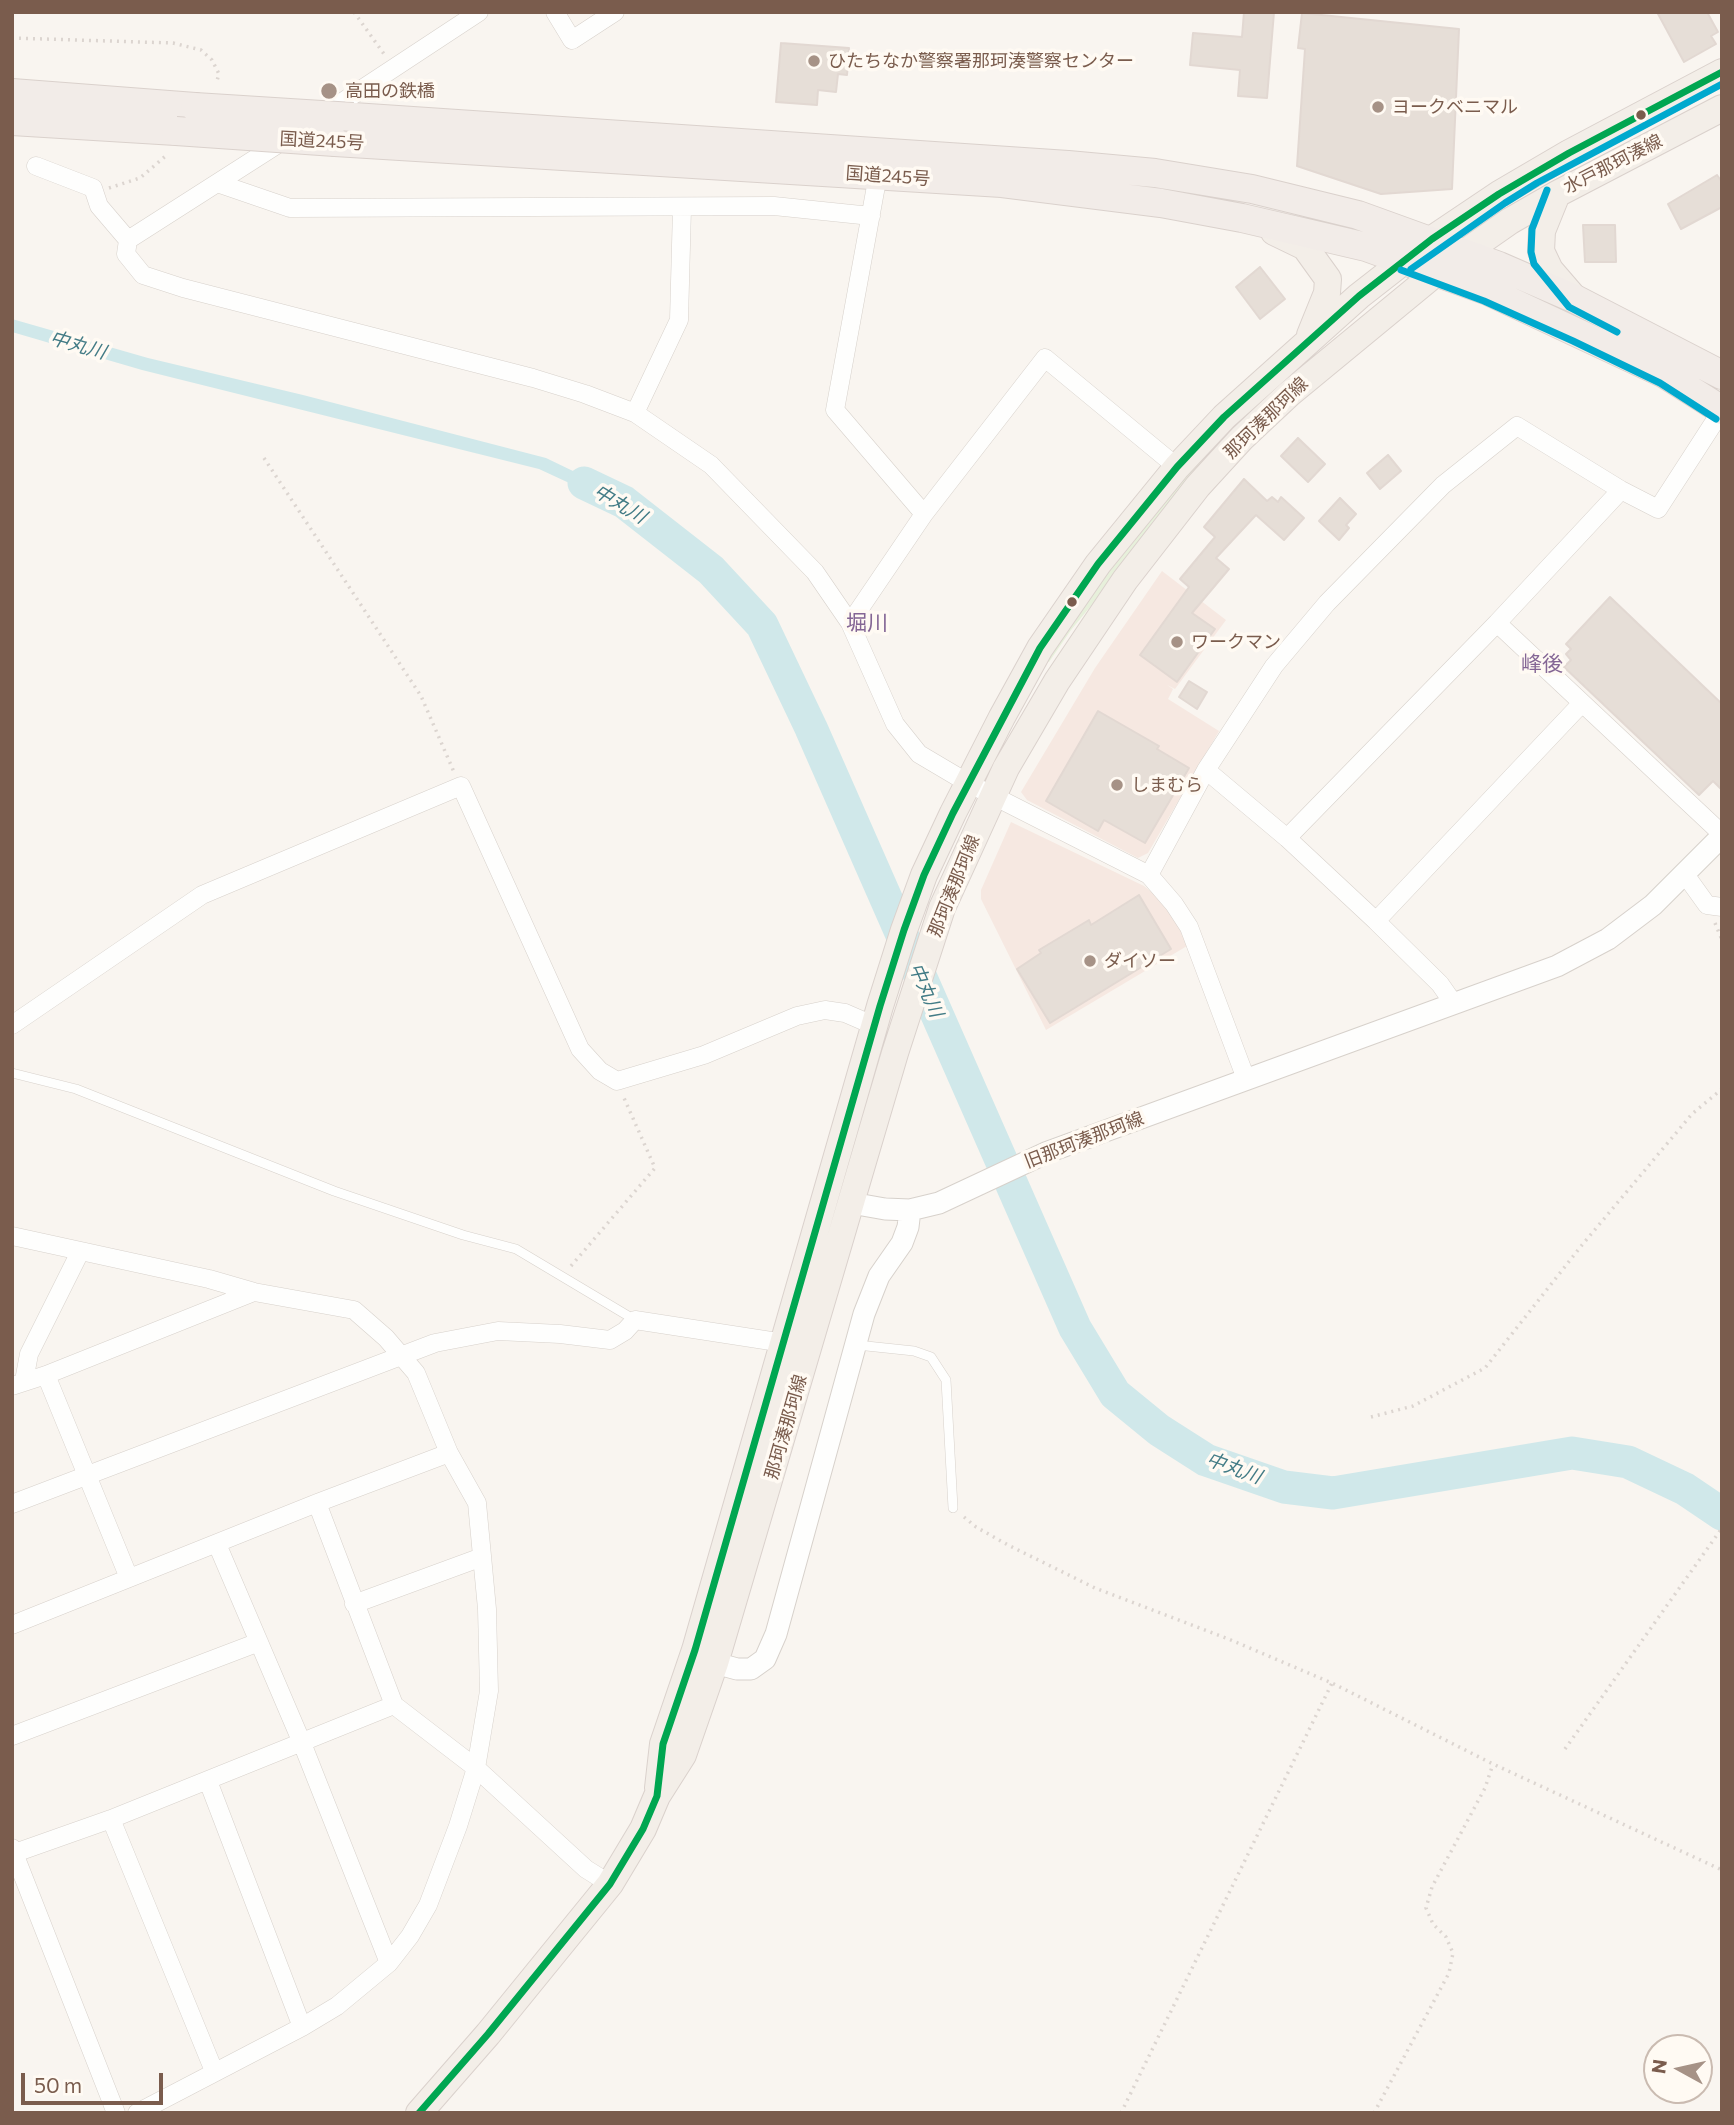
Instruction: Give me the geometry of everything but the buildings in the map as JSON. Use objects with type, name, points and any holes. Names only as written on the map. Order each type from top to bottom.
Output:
[{"type":"highway","name":"国道245号","points":[[12,93],[1155,173],[1305,201],[1432,239],[1575,299],[1722,375]]},
{"type":"highway","name":"国道245号","points":[[12,121],[1002,183],[1161,203],[1242,218],[1366,247],[1405,260],[1488,291],[1577,331],[1665,374],[1722,410]]},
{"type":"main road","name":"水戸那珂湊線","points":[[1405,260],[1499,194],[1541,169],[1722,72]]},
{"type":"main road","name":"水戸那珂湊線","points":[[1437,272],[1510,221],[1722,108]]},
{"type":"main road","points":[[1557,194],[1542,231],[1541,251],[1550,270],[1575,299]]},
{"type":"main road","points":[[1242,218],[1305,247],[1328,279],[1327,293],[1308,340]]},
{"type":"main road","name":"那珂湊那珂線","points":[[657,1796],[663,1744],[695,1650],[877,1016],[924,875],[968,783],[1040,648],[1098,564],[1177,467],[1224,418],[1308,340],[1405,260]]},
{"type":"main road","name":"那珂湊那珂線","points":[[419,2113],[488,2034],[610,1884],[643,1829],[657,1796],[683,1755],[715,1663],[895,1053],[942,908],[992,796],[1028,729],[1125,580],[1198,486],[1242,438],[1289,394],[1437,272]]},
{"type":"street","points":[[128,240],[219,184],[479,12]]},
{"type":"street","points":[[555,12],[572,40],[615,12]]},
{"type":"street","points":[[36,166],[93,188],[99,206],[128,240],[126,254],[143,275],[183,288],[533,378],[585,394],[635,414],[711,465],[815,572],[850,623],[895,724],[919,754],[992,796],[1149,875],[1174,904],[1189,927],[1246,1079]]},
{"type":"street","points":[[877,176],[835,410],[924,514]]},
{"type":"street","points":[[219,184],[290,208],[774,206],[871,216]]},
{"type":"street","points":[[635,414],[679,320],[682,208]]},
{"type":"street","points":[[850,623],[924,514],[1045,358],[1177,467]]},
{"type":"street","points":[[1149,875],[1206,770],[1274,666],[1327,603],[1443,485],[1517,426],[1621,490],[1658,509],[1722,410]]},
{"type":"street","points":[[1287,838],[1497,623],[1621,490]]},
{"type":"street","points":[[1497,623],[1722,835]]},
{"type":"street","points":[[1376,921],[1582,703]]},
{"type":"street","points":[[1206,770],[1287,838],[1376,921],[1440,984],[1454,1004]]},
{"type":"street","points":[[12,1025],[202,895],[461,786],[580,1049],[600,1071],[617,1081],[704,1055],[797,1016],[825,1010],[877,1016]]},
{"type":"street","name":"旧那珂湊那珂線","points":[[910,1210],[939,1203],[1048,1152],[1557,966],[1608,939],[1653,905],[1722,835]]},
{"type":"street","points":[[1684,873],[1707,905],[1722,907]]},
{"type":"street","points":[[715,1663],[737,1669],[751,1669],[765,1659],[776,1634],[864,1314],[879,1276],[902,1243],[908,1227],[910,1210],[851,1203]]},
{"type":"street","points":[[12,1236],[209,1279],[254,1292],[354,1310],[386,1338],[416,1373],[449,1453],[477,1503],[488,1622],[489,1691],[476,1768],[458,1826],[428,1905],[410,1936],[389,1963],[337,2006],[137,2113]]},
{"type":"street","points":[[18,1384],[29,1354],[80,1252]]},
{"type":"street","points":[[18,1384],[254,1292]]},
{"type":"street","points":[[12,1504],[399,1354],[435,1343],[498,1331],[610,1340],[625,1331],[635,1320],[784,1343]]},
{"type":"street","points":[[46,1375],[129,1578]]},
{"type":"street","points":[[12,1625],[449,1453]]},
{"type":"street","points":[[317,1503],[394,1705],[476,1768],[586,1869],[610,1884]]},
{"type":"street","points":[[217,1544],[302,1743],[389,1963]]},
{"type":"street","points":[[354,1604],[482,1557]]},
{"type":"street","points":[[12,1736],[259,1642]]},
{"type":"street","points":[[116,2113],[13,1852],[111,1819],[394,1705]]},
{"type":"street","points":[[208,1781],[302,2027]]},
{"type":"street","points":[[111,1819],[214,2071]]},
{"type":"lane","points":[[12,1073],[76,1089],[334,1191],[463,1235],[516,1249],[635,1320]]},
{"type":"lane","points":[[855,1345],[914,1351],[931,1357],[946,1380],[953,1508]]},
{"type":"path","points":[[354,12],[394,67]]},
{"type":"path","points":[[264,458],[421,696],[461,786]]},
{"type":"path","points":[[563,1275],[655,1168],[617,1081]]},
{"type":"path","points":[[1371,1417],[1413,1406],[1485,1368],[1582,1245],[1692,1114],[1722,1089]]},
{"type":"path","points":[[953,1508],[975,1527],[1095,1588],[1226,1638],[1332,1683],[1493,1764],[1722,1870]]},
{"type":"path","points":[[1565,1749],[1722,1528]]},
{"type":"path","points":[[1121,2113],[1332,1683]]},
{"type":"path","points":[[1374,2113],[1449,1973],[1453,1953],[1446,1937],[1433,1924],[1426,1908],[1432,1886],[1485,1788],[1493,1764]]},
{"type":"shaded area","points":[[1162,571],[1226,620],[1175,689],[1167,685],[1173,689],[1168,699],[1219,731],[1148,853],[1138,858],[1027,800],[1021,792],[1095,668]]},
{"type":"shaded area","points":[[1011,822],[1144,886],[1157,896],[1180,926],[1187,946],[1046,1030],[981,899],[981,890]]},
{"type":"green space","points":[[1290,375],[1294,378],[1128,561],[1071,630],[1049,662],[1045,661],[1085,598],[1159,504],[1222,436]]},
{"type":"water","points":[[12,319],[148,358],[546,458],[629,498],[621,507],[539,469],[142,370],[12,332]]},
{"type":"waterway","name":"中丸川","points":[[584,483],[624,502],[711,570],[762,625],[811,728],[1075,1328],[1115,1394],[1159,1430],[1206,1460],[1284,1487],[1333,1493],[1572,1453],[1628,1462],[1685,1489],[1722,1514]]},
{"type":"transit line","points":[[419,2113],[488,2034],[610,1884],[643,1829],[657,1796],[663,1744],[695,1650],[904,930],[924,875],[953,813],[1040,648],[1098,564],[1177,467],[1224,417],[1359,296],[1432,239],[1499,194],[1569,153],[1722,72]]},
{"type":"transit line","points":[[1411,269],[1537,183],[1722,84]]},
{"type":"transit line","points":[[1547,190],[1532,229],[1531,252],[1534,264],[1569,307],[1617,332]]},
{"type":"transit line","points":[[1401,270],[1484,301],[1573,341],[1660,383],[1716,419]]},
{"type":"place","name":"ひたちなか警察署那珂湊警察センター","points":[[814,61]]},
{"type":"place","name":"高田の鉄橋","points":[[329,91]]},
{"type":"place","name":"ヨークベニマル","points":[[1378,107]]},
{"type":"place","name":"ワークマン","points":[[1177,642]]},
{"type":"place","name":"しまむら","points":[[1117,785]]},
{"type":"place","name":"ダイソー","points":[[1090,961]]},
{"type":"district","name":"堀川","points":[[867,623]]},
{"type":"district","name":"峰後","points":[[1542,664]]}]
